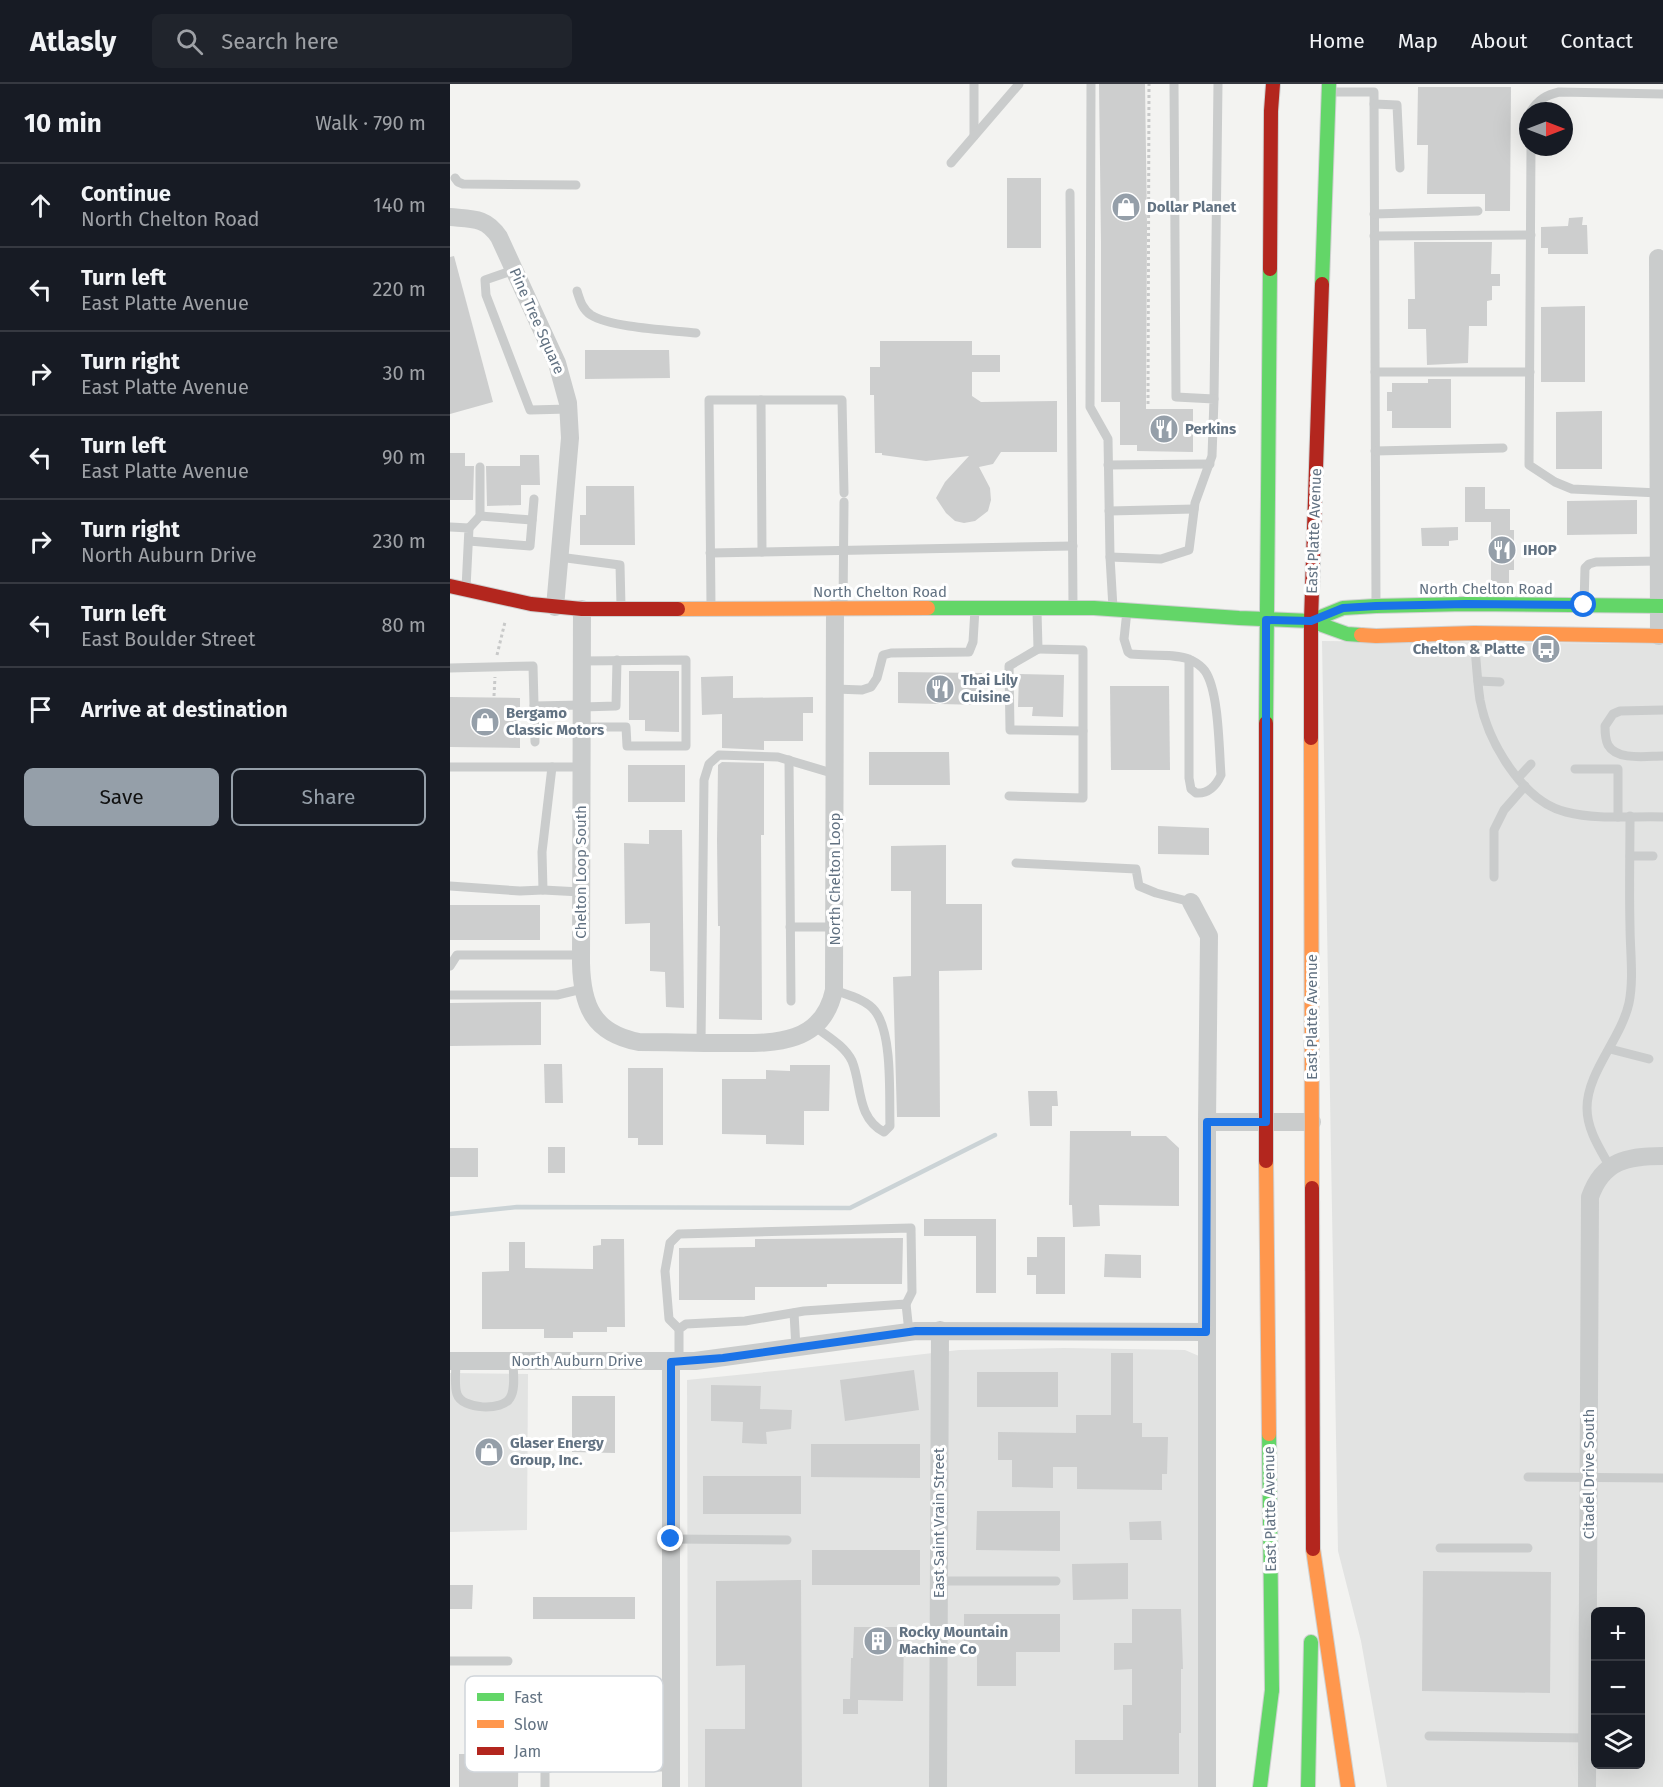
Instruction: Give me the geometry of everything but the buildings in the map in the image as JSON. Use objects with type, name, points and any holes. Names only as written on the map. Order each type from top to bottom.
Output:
[{"type":"main road","name":"East Platte Avenue","points":[[1272,1787],[1266,1122],[1266,620],[1273,84]]},
{"type":"main road","name":"East Platte Avenue","points":[[1308,1787],[1313,1549],[1311,621],[1329,88]]},
{"type":"main road","name":"North Chelton Road","points":[[450,586],[531,604],[582,609],[1073,608],[1311,621],[1347,634],[1376,636],[1474,633],[1661,636]]},
{"type":"main road","name":"North Chelton Road","points":[[1311,621],[1343,608],[1376,606],[1466,604],[1661,606]]},
{"type":"main road","points":[[1313,1549],[1348,1787]]},
{"type":"main road","points":[[1260,1787],[1272,1690]]},
{"type":"street","name":"Pine Tree Square","points":[[450,217],[483,221],[492,227],[499,237],[557,363],[563,382],[569,409],[570,438],[555,607]]},
{"type":"street","points":[[1660,260],[1659,561],[1661,636]]},
{"type":"street","name":"North Chelton Loop","points":[[701,1043],[782,1041],[795,1037],[814,1026],[826,1015],[831,1004],[834,990],[835,689],[839,608]]},
{"type":"street","name":"Chelton Loop South","points":[[582,609],[582,989],[591,1014],[598,1024],[623,1039],[639,1042],[701,1043]]},
{"type":"street","points":[[1191,903],[1209,936],[1206,1332],[1207,1787]]},
{"type":"street","points":[[1207,1122],[1312,1122]]},
{"type":"street","points":[[1610,1167],[1631,1157],[1663,1156]]},
{"type":"street","name":"Citadel Drive South","points":[[1587,1787],[1591,1661],[1589,1210],[1594,1185],[1610,1167]]},
{"type":"street","name":"North Auburn Drive","points":[[453,1361],[633,1360],[675,1362],[940,1330],[1206,1332]]},
{"type":"street","name":"East Saint Vrain Street","points":[[938,1787],[940,1330]]},
{"type":"street","points":[[671,1787],[671,1539],[675,1362]]},
{"type":"lane","points":[[974,84],[974,136]]},
{"type":"lane","points":[[951,163],[1019,84]]},
{"type":"lane","points":[[1091,84],[1090,407],[1108,439],[1110,557],[1128,652],[1189,659],[1205,670],[1210,682],[1216,711],[1221,775],[1211,790],[1201,794],[1191,789],[1189,778],[1189,659]]},
{"type":"lane","points":[[1174,84],[1176,397],[1214,399]]},
{"type":"lane","points":[[1110,557],[1161,558],[1189,550],[1194,509],[1212,456],[1218,84]]},
{"type":"lane","points":[[1329,88],[1376,88],[1374,104],[1376,606]]},
{"type":"lane","points":[[1539,102],[1550,94],[1559,92],[1663,94]]},
{"type":"lane","points":[[1374,104],[1397,105],[1400,168]]},
{"type":"lane","points":[[1531,156],[1529,465],[1555,482],[1572,489],[1659,493]]},
{"type":"lane","points":[[455,178],[463,184],[576,185]]},
{"type":"lane","points":[[1070,193],[1073,608]]},
{"type":"lane","points":[[1374,214],[1478,211]]},
{"type":"lane","points":[[1374,236],[1531,235]]},
{"type":"lane","points":[[514,270],[485,280],[486,294],[530,410],[569,409]]},
{"type":"lane","points":[[577,291],[584,309],[591,315],[602,319],[619,324],[696,333]]},
{"type":"lane","points":[[1375,372],[1530,372]]},
{"type":"lane","points":[[711,608],[709,400],[842,400],[844,551],[839,608]]},
{"type":"lane","points":[[761,400],[762,552]]},
{"type":"lane","points":[[1375,452],[1503,448]]},
{"type":"lane","points":[[1108,465],[1210,464]]},
{"type":"lane","points":[[466,588],[469,528],[480,516],[480,467]]},
{"type":"lane","points":[[469,542],[530,546],[534,499]]},
{"type":"lane","points":[[1109,511],[1194,509]]},
{"type":"lane","points":[[480,516],[532,520]]},
{"type":"lane","points":[[450,527],[469,528]]},
{"type":"lane","points":[[710,553],[1073,546]]},
{"type":"lane","points":[[559,556],[620,565],[621,609]]},
{"type":"lane","points":[[1584,605],[1585,568],[1589,564],[1659,561]]},
{"type":"lane","points":[[835,689],[862,690],[871,687],[877,678],[883,655],[969,652],[973,642],[975,608]]},
{"type":"lane","points":[[1037,608],[1038,649]]},
{"type":"lane","points":[[1474,633],[1480,701],[1489,728],[1510,768],[1531,793],[1547,806],[1584,816],[1663,817]]},
{"type":"lane","points":[[1009,796],[1083,798],[1083,731],[1083,650],[1038,649],[1009,666],[1010,730],[1083,731]]},
{"type":"lane","points":[[534,706],[616,706],[617,660]]},
{"type":"lane","points":[[582,661],[687,660],[686,746],[627,746],[626,727],[583,727]]},
{"type":"lane","points":[[450,668],[534,666],[535,742]]},
{"type":"lane","points":[[1478,681],[1500,682]]},
{"type":"lane","points":[[1663,710],[1620,711],[1613,714],[1605,726],[1607,743],[1612,750],[1629,756],[1663,756]]},
{"type":"lane","points":[[701,1043],[704,780],[709,764],[719,755],[778,757],[835,774]]},
{"type":"lane","points":[[789,760],[790,1001]]},
{"type":"lane","points":[[1494,877],[1494,830],[1531,764]]},
{"type":"lane","points":[[450,767],[582,767]]},
{"type":"lane","points":[[543,890],[542,852],[552,767]]},
{"type":"lane","points":[[1575,769],[1618,769],[1618,818]]},
{"type":"lane","points":[[1610,1167],[1593,1136],[1587,1108],[1594,1080],[1624,1019],[1629,1001],[1631,969],[1630,816]]},
{"type":"lane","points":[[1630,856],[1653,856]]},
{"type":"lane","points":[[1016,863],[1136,869],[1139,886],[1191,903]]},
{"type":"lane","points":[[450,886],[581,892]]},
{"type":"lane","points":[[790,927],[835,927]]},
{"type":"lane","points":[[450,966],[457,955],[581,955]]},
{"type":"lane","points":[[450,995],[557,996],[582,989]]},
{"type":"lane","points":[[814,1026],[843,1048],[852,1060],[860,1100],[875,1127],[884,1132],[890,1126],[887,1051],[883,1028],[875,1011],[863,1001],[834,990]]},
{"type":"lane","points":[[1610,1049],[1649,1059]]},
{"type":"lane","points":[[679,1329],[669,1319],[665,1271],[670,1243],[679,1234],[911,1228],[912,1292],[906,1304],[909,1332]]},
{"type":"lane","points":[[679,1329],[687,1324],[745,1321],[794,1313],[906,1304]]},
{"type":"lane","points":[[794,1313],[796,1348]]},
{"type":"lane","points":[[675,1362],[679,1329]]},
{"type":"lane","points":[[453,1361],[457,1394],[461,1402],[469,1406],[500,1406],[509,1401],[513,1393],[513,1361]]},
{"type":"lane","points":[[1528,1477],[1663,1478]]},
{"type":"lane","points":[[671,1539],[787,1540]]},
{"type":"lane","points":[[1440,1548],[1528,1548]]},
{"type":"lane","points":[[939,1581],[1056,1581]]},
{"type":"lane","points":[[450,1660],[508,1660]]},
{"type":"lane","points":[[1429,1736],[1587,1738]]},
{"type":"lane","points":[[663,1767],[671,1767]]},
{"type":"path","points":[[1148,404],[1149,84]]},
{"type":"shaded area","points":[[1322,641],[1663,644],[1663,1787],[1387,1787],[1361,1641],[1338,1551]]},
{"type":"shaded area","points":[[1064,1348],[1185,1350],[1206,1359],[1206,1787],[688,1787],[687,1380],[959,1350]]},
{"type":"shaded area","name":"Glaser Energy Group, Inc.","points":[[450,1373],[528,1374],[527,1530],[450,1532]]},
{"type":"waterway","points":[[450,1214],[517,1207],[850,1208],[995,1135]]},
{"type":"traffic: fast","points":[[1322,284],[1329,84]]},
{"type":"traffic: fast","points":[[1266,723],[1270,269]]},
{"type":"traffic: fast","points":[[1311,621],[1343,608],[1376,606],[1466,604],[1663,606]]},
{"type":"traffic: fast","points":[[928,608],[1094,608],[1311,621],[1347,634],[1361,635]]},
{"type":"traffic: fast","points":[[1269,1434],[1272,1690]]},
{"type":"traffic: fast","points":[[1308,1787],[1311,1642]]},
{"type":"traffic: fast","points":[[1260,1787],[1272,1690]]},
{"type":"traffic: slow","points":[[678,609],[928,608]]},
{"type":"traffic: slow","points":[[1361,635],[1474,633],[1663,636]]},
{"type":"traffic: slow","points":[[1311,738],[1312,1188]]},
{"type":"traffic: slow","points":[[1266,1161],[1269,1434]]},
{"type":"traffic: slow","points":[[1313,1549],[1348,1787]]},
{"type":"traffic: jam","points":[[1270,269],[1273,84]]},
{"type":"traffic: jam","points":[[1311,738],[1311,621],[1322,284]]},
{"type":"traffic: jam","points":[[450,586],[531,604],[582,609],[678,609]]},
{"type":"traffic: jam","points":[[1266,723],[1266,1161]]},
{"type":"traffic: jam","points":[[1312,1188],[1313,1549]]},
{"type":"place","name":"Dollar Planet","points":[[1126,207]]},
{"type":"place","name":"Perkins","points":[[1164,429]]},
{"type":"place","name":"IHOP","points":[[1502,550]]},
{"type":"place","name":"Chelton & Platte","points":[[1546,649]]},
{"type":"place","name":"Thai Lily Cuisine","points":[[940,689]]},
{"type":"place","name":"Bergamo Classic Motors","points":[[485,722]]},
{"type":"place","name":"Glaser Energy Group, Inc.","points":[[489,1452]]},
{"type":"place","name":"Rocky Mountain Machine Co","points":[[878,1641]]},
{"type":"route","points":[[671,1539],[671,1362],[723,1358],[916,1331],[1206,1332],[1207,1122],[1266,1122],[1266,620],[1311,621],[1343,608],[1376,606],[1584,605]]}]
